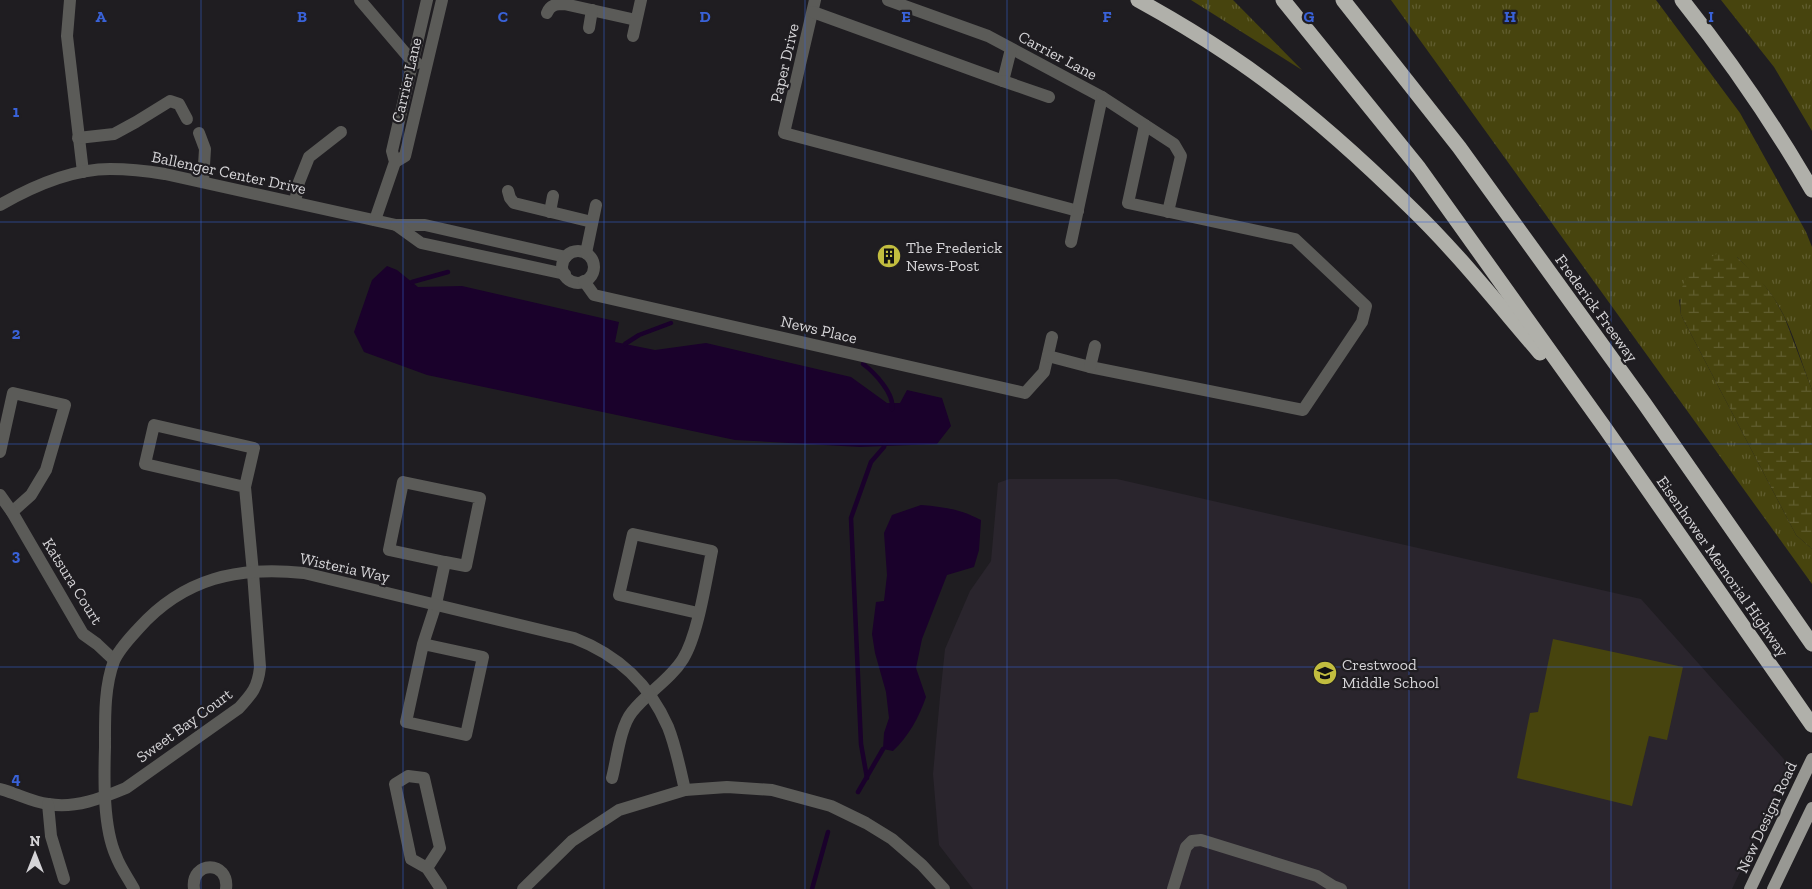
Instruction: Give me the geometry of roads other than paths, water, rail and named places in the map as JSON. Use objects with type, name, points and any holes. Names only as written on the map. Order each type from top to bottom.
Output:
[{"type":"highway","points":[[1138,0],[1230,55],[1294,103],[1354,155],[1410,207],[1468,269],[1605,428]]},
{"type":"highway","points":[[1282,0],[1419,168],[1605,428]]},
{"type":"highway","name":"Frederick Freeway","points":[[1343,0],[1470,163],[1644,403],[1812,644]]},
{"type":"highway","points":[[1682,0],[1743,80],[1789,149],[1812,190]]},
{"type":"highway","name":"Eisenhower Memorial Highway","points":[[1605,428],[1812,725]]},
{"type":"main road","name":"New Design Road","points":[[1750,889],[1812,759]]},
{"type":"main road","points":[[1773,889],[1812,808]]},
{"type":"street","points":[[70,0],[68,36],[83,172]]},
{"type":"street","points":[[360,0],[412,61],[426,66]]},
{"type":"street","name":"Carrier Lane","points":[[375,220],[395,162],[392,151],[427,0]]},
{"type":"street","name":"Carrier Lane","points":[[395,162],[405,156],[442,0]]},
{"type":"street","points":[[633,36],[641,0]]},
{"type":"street","name":"Carrier Lane","points":[[888,0],[988,36],[1102,97],[1071,242]]},
{"type":"street","points":[[547,13],[549,8],[556,4],[564,4],[636,20]]},
{"type":"street","points":[[814,6],[1048,97]]},
{"type":"street","name":"Paper Drive","points":[[814,6],[784,133],[1078,211]]},
{"type":"street","points":[[589,28],[592,10]]},
{"type":"street","points":[[1003,81],[1011,49]]},
{"type":"street","points":[[1102,97],[1174,144],[1181,156],[1168,212]]},
{"type":"street","points":[[78,138],[114,134],[170,101],[178,104],[187,119]]},
{"type":"street","points":[[1052,337],[1048,356],[1090,367],[1303,410],[1362,322],[1366,306],[1295,239],[1128,203],[1145,125]]},
{"type":"street","points":[[295,202],[299,182],[309,157],[341,132]]},
{"type":"street","points":[[199,133],[205,149],[203,182]]},
{"type":"street","name":"Ballenger Center Drive","points":[[0,205],[30,188],[83,172],[108,169],[136,170],[203,182],[396,225]]},
{"type":"street","points":[[508,191],[514,203],[592,222]]},
{"type":"street","points":[[550,212],[553,196]]},
{"type":"street","points":[[586,253],[596,205]]},
{"type":"street","points":[[396,225],[425,224],[566,257]]},
{"type":"street","points":[[396,225],[421,243],[565,274]]},
{"type":"street","points":[[572,252],[586,253],[591,257],[594,264],[594,271],[590,278],[584,282],[570,280],[565,274],[563,262],[572,252]]},
{"type":"street","name":"News Place","points":[[584,282],[594,295],[1025,393],[1044,372],[1048,356]]},
{"type":"street","points":[[1090,367],[1095,346]]},
{"type":"street","points":[[0,452],[14,393],[65,405],[46,470],[31,495],[12,512]]},
{"type":"street","name":"Sweet Bay Court","points":[[48,804],[90,802],[126,788],[239,708],[253,693],[258,681],[260,667],[245,487],[254,448],[154,425],[145,464],[245,487]]},
{"type":"street","points":[[403,482],[480,498],[466,566],[445,562],[389,550],[403,482]]},
{"type":"street","name":"Katsura Court","points":[[0,495],[12,512],[83,634],[114,660]]},
{"type":"street","points":[[612,778],[624,727],[631,713],[672,674],[684,658],[692,638],[698,613],[712,551],[633,534],[619,595],[698,613]]},
{"type":"street","points":[[423,644],[483,657],[466,735],[406,722],[423,644],[436,604],[445,562]]},
{"type":"street","name":"Wisteria Way","points":[[134,889],[116,857],[110,840],[106,797],[104,771],[106,712],[110,675],[114,660],[124,644],[156,610],[180,593],[203,582],[226,575],[253,572],[304,572],[574,638],[592,645],[618,661],[639,679],[649,694],[667,726],[685,790]]},
{"type":"street","points":[[428,868],[440,848],[424,778],[408,776],[395,784],[410,860],[428,868],[441,889]]},
{"type":"street","points":[[523,889],[572,841],[619,810],[685,790],[728,787],[772,790],[831,806],[866,822],[892,839],[922,865],[944,889]]},
{"type":"street","points":[[0,789],[48,804],[51,836],[64,879]]},
{"type":"street","points":[[1173,889],[1186,848],[1192,841],[1201,840],[1317,876],[1336,888]]},
{"type":"street","points":[[194,889],[193,881],[197,873],[205,867],[215,868],[223,873],[227,882],[226,889]]},
{"type":"waterway","points":[[412,282],[448,272]]},
{"type":"waterway","points":[[625,344],[639,335],[671,323]]},
{"type":"waterway","points":[[863,364],[873,372],[887,390],[892,403],[892,409]]},
{"type":"waterway","points":[[867,778],[861,744],[851,518],[871,462],[884,447],[885,443]]},
{"type":"waterway","points":[[858,792],[883,749]]},
{"type":"waterway","points":[[812,889],[828,832]]},
{"type":"place","name":"The Frederick News-Post","points":[[889,256]]},
{"type":"place","name":"Crestwood Middle School","points":[[1325,673]]}]
